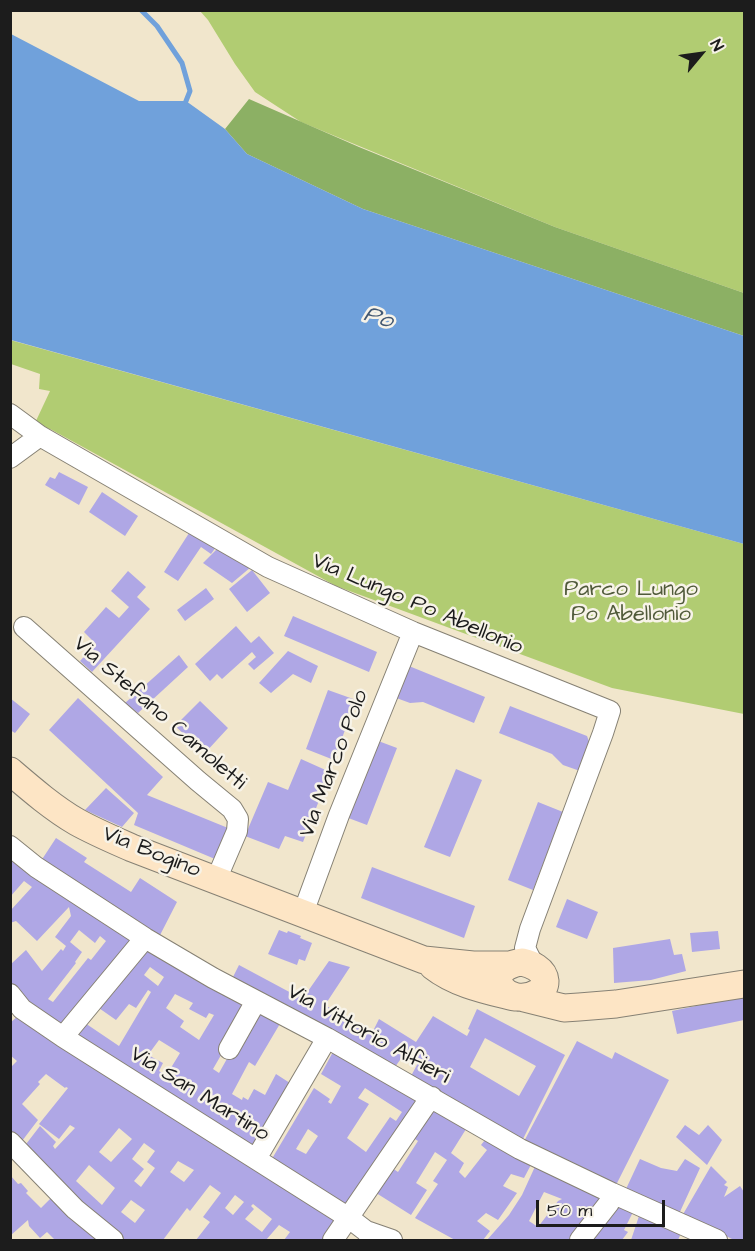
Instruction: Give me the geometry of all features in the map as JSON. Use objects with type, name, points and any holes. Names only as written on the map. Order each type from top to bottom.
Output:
[{"type":"main road","name":"Via Bogino","points":[[10,771],[51,805],[104,836],[424,960]]},
{"type":"main road","points":[[424,960],[524,968],[553,988],[570,996],[580,997],[594,1005]]},
{"type":"main road","points":[[424,960],[455,980],[564,1008],[616,1004],[744,984]]},
{"type":"main road","points":[[524,968],[545,984],[543,990],[531,996],[519,998],[501,988],[498,976],[502,970],[524,968]]},
{"type":"street","name":"Via Lungo Po Abellonio","points":[[10,414],[40,436],[268,567],[413,632],[610,711],[530,929],[519,942],[524,968]]},
{"type":"street","points":[[10,458],[40,436]]},
{"type":"street","name":"Via Stefano Camoletti","points":[[24,627],[232,809],[238,819],[237,831],[216,880]]},
{"type":"street","name":"Via Marco Polo","points":[[303,913],[354,775],[413,632]]},
{"type":"street","name":"Via Vittorio Alfieri","points":[[10,846],[36,867],[145,938],[213,978],[327,1038],[520,1149],[705,1238]]},
{"type":"street","points":[[63,1037],[145,938]]},
{"type":"street","points":[[229,1049],[256,1001]]},
{"type":"street","name":"Via San Martino","points":[[14,1007],[348,1218],[369,1236],[392,1240]]},
{"type":"street","points":[[256,1159],[327,1038]]},
{"type":"street","points":[[333,1240],[432,1097]]},
{"type":"street","points":[[10,1142],[75,1209],[113,1240]]},
{"type":"street","points":[[580,1240],[609,1203],[612,1193]]},
{"type":"green space","points":[[200,11],[744,11],[744,293],[555,227],[301,122],[255,92]]},
{"type":"green space","points":[[249,99],[359,147],[555,227],[744,293],[744,336],[363,209],[247,154],[225,129]]},
{"type":"green space","name":"Parco Lungo Po Abellonio","points":[[10,340],[744,544],[744,714],[612,688],[336,586],[52,430],[35,423],[50,391],[39,389],[40,374],[11,364]]},
{"type":"water","name":"Po","points":[[11,34],[139,101],[186,101],[225,129],[247,154],[363,209],[744,336],[744,544],[11,340]]},
{"type":"building","points":[[59,472],[88,487],[79,505],[45,485],[50,477],[55,479]]},
{"type":"building","points":[[102,492],[138,516],[125,536],[89,512]]},
{"type":"building","points":[[191,530],[216,547],[211,554],[201,547],[178,581],[164,572]]},
{"type":"building","points":[[219,547],[251,567],[232,583],[203,563]]},
{"type":"building","points":[[252,570],[270,593],[247,612],[229,589]]},
{"type":"building","points":[[128,571],[146,587],[137,597],[150,609],[92,672],[80,661],[96,644],[84,632],[106,607],[119,618],[129,607],[111,591]]},
{"type":"building","points":[[206,588],[214,599],[185,621],[177,610]]},
{"type":"building","points":[[293,616],[377,652],[369,672],[284,636]]},
{"type":"building","points":[[236,626],[251,643],[259,636],[274,653],[254,670],[248,664],[256,657],[252,652],[222,679],[217,674],[210,681],[195,664]]},
{"type":"building","points":[[288,651],[318,666],[311,683],[293,674],[271,693],[259,683]]},
{"type":"building","points":[[179,655],[188,667],[138,713],[125,703]]},
{"type":"building","points":[[409,666],[485,697],[474,723],[423,702],[410,703],[391,696]]},
{"type":"building","points":[[328,690],[356,700],[334,760],[306,749]]},
{"type":"building","points":[[10,698],[30,714],[15,733],[10,730]]},
{"type":"building","points":[[78,698],[163,777],[147,795],[228,828],[215,859],[134,825],[138,813],[49,730]]},
{"type":"building","points":[[200,701],[228,728],[205,753],[175,726]]},
{"type":"building","points":[[510,706],[587,736],[590,744],[580,771],[563,765],[552,754],[499,733]]},
{"type":"building","points":[[373,739],[397,748],[367,825],[343,816]]},
{"type":"building","points":[[301,759],[330,772],[303,842],[285,836],[279,849],[245,836],[268,782],[288,790]]},
{"type":"building","points":[[456,769],[482,780],[450,857],[424,847]]},
{"type":"building","points":[[106,788],[134,813],[122,827],[85,810]]},
{"type":"building","points":[[538,802],[563,812],[533,890],[508,880]]},
{"type":"building","points":[[56,838],[87,858],[84,862],[131,892],[140,878],[177,902],[158,939],[39,864]]},
{"type":"building","points":[[10,852],[138,939],[63,1033],[10,988],[10,965],[26,950],[42,971],[61,949],[63,951],[66,946],[55,937],[71,916],[69,907],[37,941],[16,921],[10,923],[10,911],[32,887],[24,881],[10,897]],"holes":[[[79,930],[95,943],[100,936],[106,941],[91,960],[88,958],[53,1002],[48,999],[82,952],[70,942]]]},
{"type":"building","points":[[372,867],[475,906],[464,938],[361,898]]},
{"type":"building","points":[[567,899],[598,912],[587,939],[556,927]]},
{"type":"building","points":[[279,930],[301,936],[300,938],[312,943],[305,961],[299,959],[297,965],[268,954]]},
{"type":"building","points":[[718,931],[720,949],[692,952],[690,933]]},
{"type":"building","points":[[670,939],[674,955],[682,954],[686,971],[651,980],[614,983],[613,948]]},
{"type":"building","points":[[144,945],[250,1005],[213,1069],[219,1073],[255,1009],[281,1022],[255,1066],[249,1062],[232,1094],[242,1100],[243,1097],[248,1100],[254,1089],[265,1095],[276,1074],[293,1085],[254,1152],[70,1038],[82,1021],[119,1046],[151,992],[148,990],[136,1008],[129,1004],[116,1020],[96,1006]],"holes":[[[150,967],[164,977],[158,986],[144,975]],[[175,994],[193,1003],[189,1009],[206,1018],[209,1013],[214,1015],[199,1040],[180,1027],[184,1021],[166,1008]],[[159,1040],[180,1053],[166,1076],[159,1071],[163,1063],[148,1055]]]},
{"type":"building","points":[[329,961],[350,967],[325,1005],[372,1033],[379,1019],[416,1042],[433,1016],[467,1036],[477,1009],[565,1055],[523,1139],[410,1078],[419,1061],[405,1053],[395,1067],[301,1013],[299,1015],[231,981],[239,965],[295,995],[299,990],[306,994]],"holes":[[[485,1038],[536,1066],[519,1096],[470,1067]]]},
{"type":"building","points":[[743,996],[744,1020],[677,1034],[672,1011]]},
{"type":"building","points":[[18,1016],[341,1220],[323,1240],[284,1240],[290,1232],[279,1225],[266,1240],[196,1240],[210,1222],[203,1217],[221,1193],[210,1185],[190,1211],[187,1208],[163,1240],[119,1240],[23,1148],[40,1126],[56,1142],[53,1146],[55,1149],[75,1128],[70,1125],[59,1139],[39,1124],[68,1088],[46,1074],[22,1104],[38,1120],[22,1141],[10,1130],[10,1068],[17,1061],[10,1055],[10,1023]],"holes":[[[119,1128],[132,1139],[111,1162],[99,1152]],[[144,1143],[155,1151],[147,1162],[155,1168],[141,1187],[134,1181],[144,1169],[132,1159]],[[178,1161],[194,1170],[184,1182],[170,1172]],[[89,1165],[115,1188],[102,1205],[76,1181]],[[235,1195],[244,1202],[233,1215],[225,1208]],[[131,1200],[145,1210],[135,1223],[121,1212]],[[253,1204],[272,1219],[262,1232],[245,1219],[254,1209],[251,1206]]]},
{"type":"building","points":[[577,1041],[612,1059],[615,1052],[669,1080],[612,1193],[520,1149]]},
{"type":"building","points":[[334,1050],[424,1096],[348,1210],[270,1162],[314,1088],[330,1099],[328,1102],[331,1104],[341,1086],[321,1074]],"holes":[[[365,1088],[402,1112],[396,1121],[390,1117],[366,1152],[347,1138],[369,1104],[358,1098]],[[308,1129],[318,1136],[306,1154],[296,1149]]]},
{"type":"building","points":[[434,1107],[468,1126],[451,1153],[464,1163],[459,1172],[465,1178],[487,1150],[481,1145],[488,1136],[533,1161],[524,1178],[511,1174],[503,1186],[517,1193],[498,1220],[486,1213],[477,1221],[490,1231],[483,1240],[455,1240],[415,1218],[438,1184],[433,1181],[447,1160],[435,1152],[416,1183],[427,1190],[411,1215],[373,1191],[389,1166],[398,1172],[418,1141],[412,1137]]},
{"type":"building","points":[[685,1125],[699,1135],[708,1125],[722,1140],[707,1165],[676,1137]]},
{"type":"building","points":[[640,1159],[661,1168],[677,1171],[685,1159],[700,1168],[679,1214],[626,1189]]},
{"type":"building","points":[[538,1160],[608,1195],[576,1240],[487,1240],[509,1215],[522,1195]],"holes":[[[544,1192],[562,1199],[538,1227],[529,1221]]]},
{"type":"building","points":[[711,1166],[727,1182],[724,1185],[728,1187],[724,1197],[740,1186],[744,1192],[744,1240],[734,1240],[682,1216]]},
{"type":"building","points":[[10,1175],[18,1184],[21,1183],[28,1191],[26,1193],[41,1208],[55,1194],[103,1240],[55,1240],[47,1232],[40,1238],[29,1226],[28,1220],[10,1236]]},
{"type":"building","points":[[617,1201],[634,1210],[624,1230],[628,1232],[622,1240],[585,1240]]},
{"type":"building","points":[[640,1213],[683,1229],[678,1240],[631,1240]]},
{"type":"waterway","points":[[141,10],[157,26],[182,63],[190,91],[186,101]]}]
